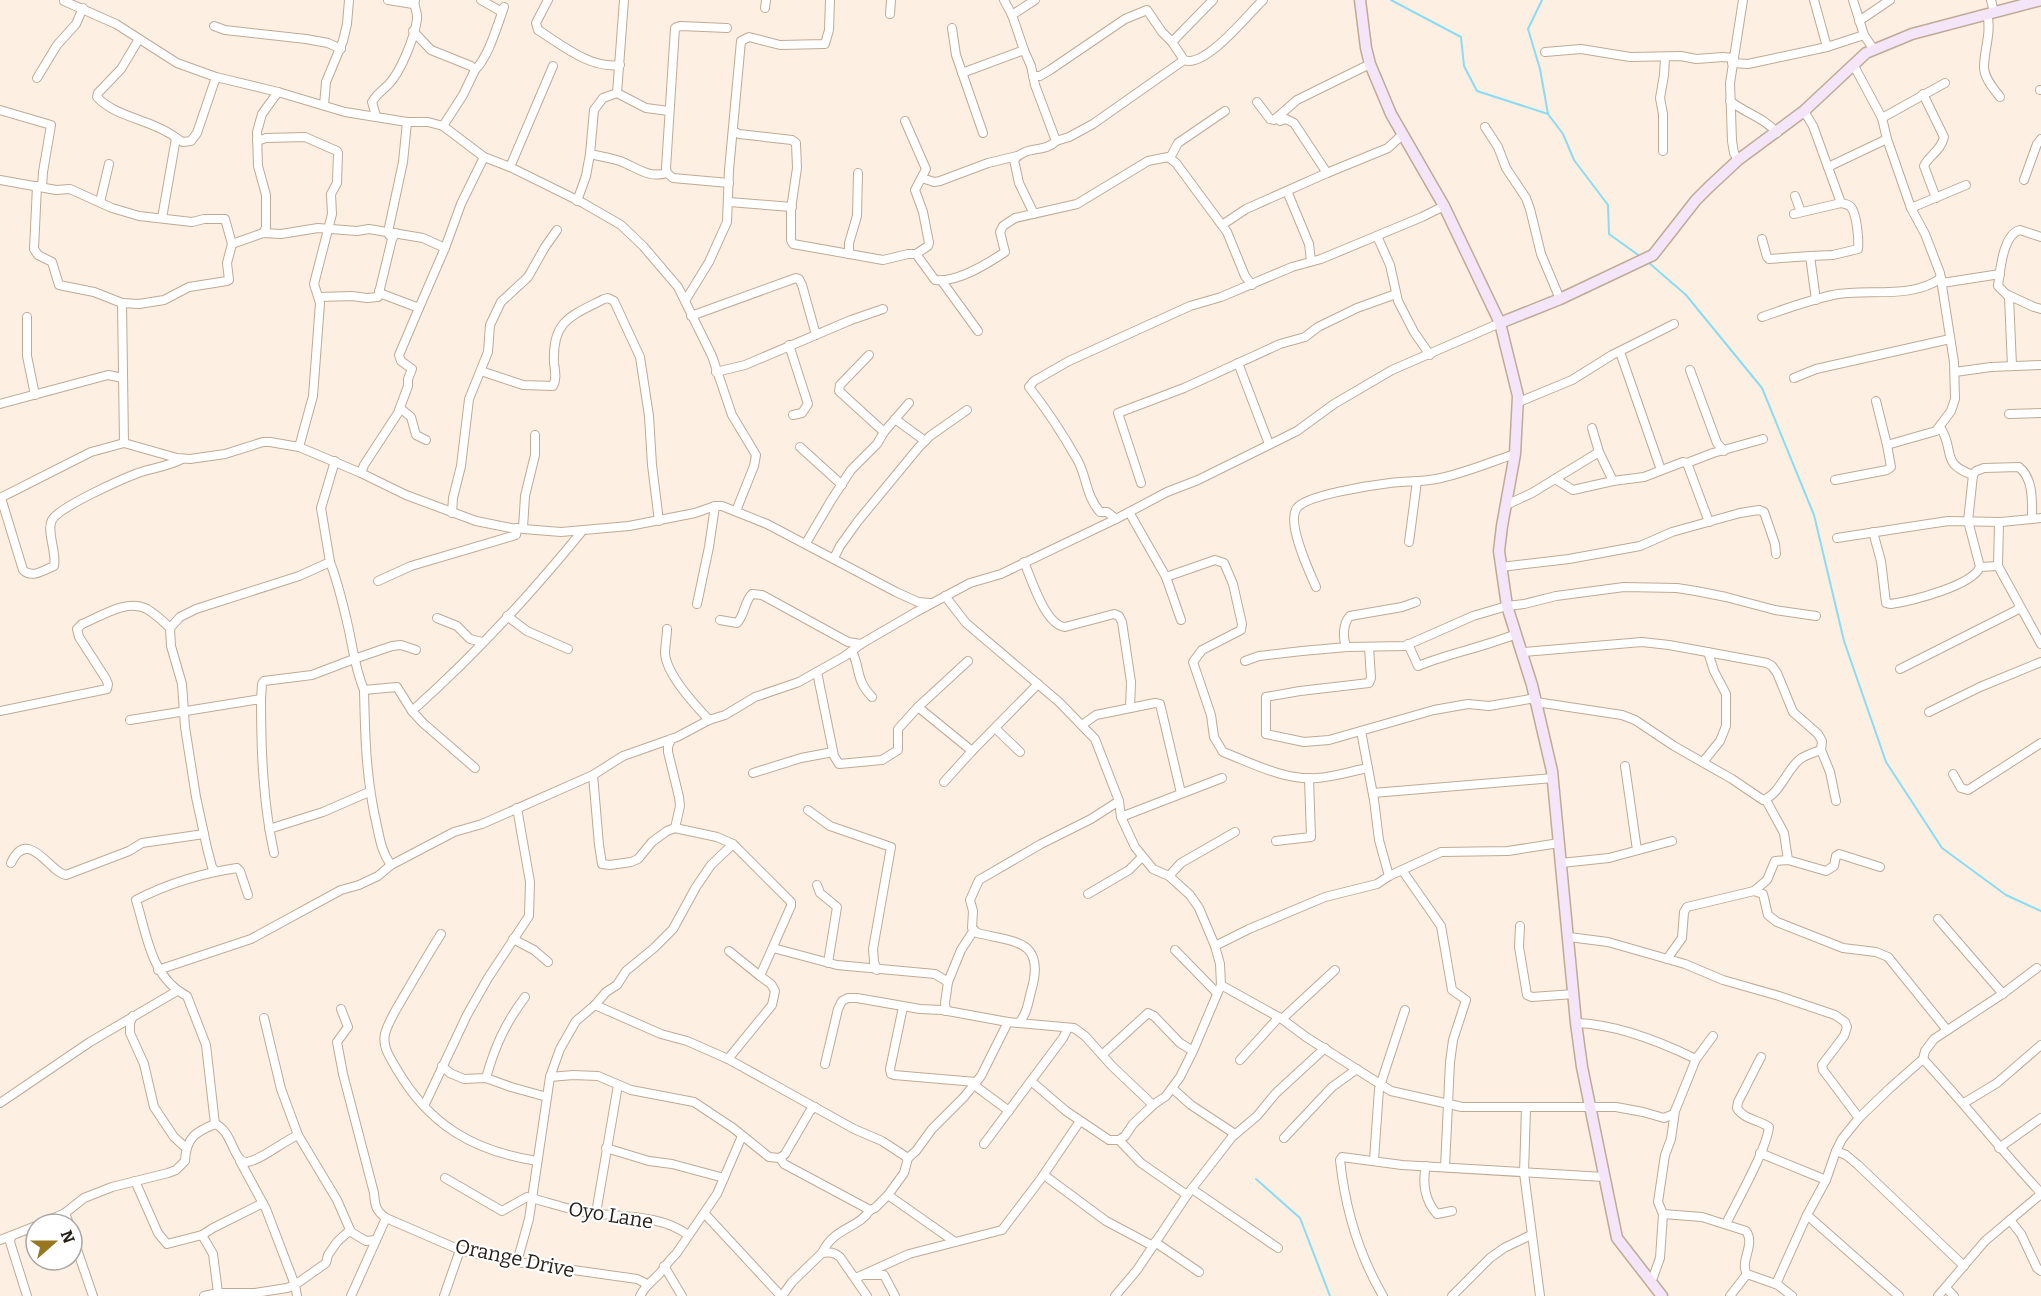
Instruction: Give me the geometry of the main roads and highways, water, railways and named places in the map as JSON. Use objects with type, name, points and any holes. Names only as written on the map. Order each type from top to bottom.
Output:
[{"type":"waterway","points":[[1391,0],[1461,37],[1464,66],[1477,91],[1548,114]]},
{"type":"waterway","points":[[1542,0],[1528,29],[1540,69],[1548,114],[1563,134],[1574,160],[1608,205],[1609,234],[1641,257]]},
{"type":"waterway","points":[[1648,262],[1686,295],[1762,388],[1814,515],[1844,641],[1886,762],[1942,848],[2006,895],[2041,911]]},
{"type":"waterway","points":[[1256,1179],[1300,1218],[1330,1296]]}]
